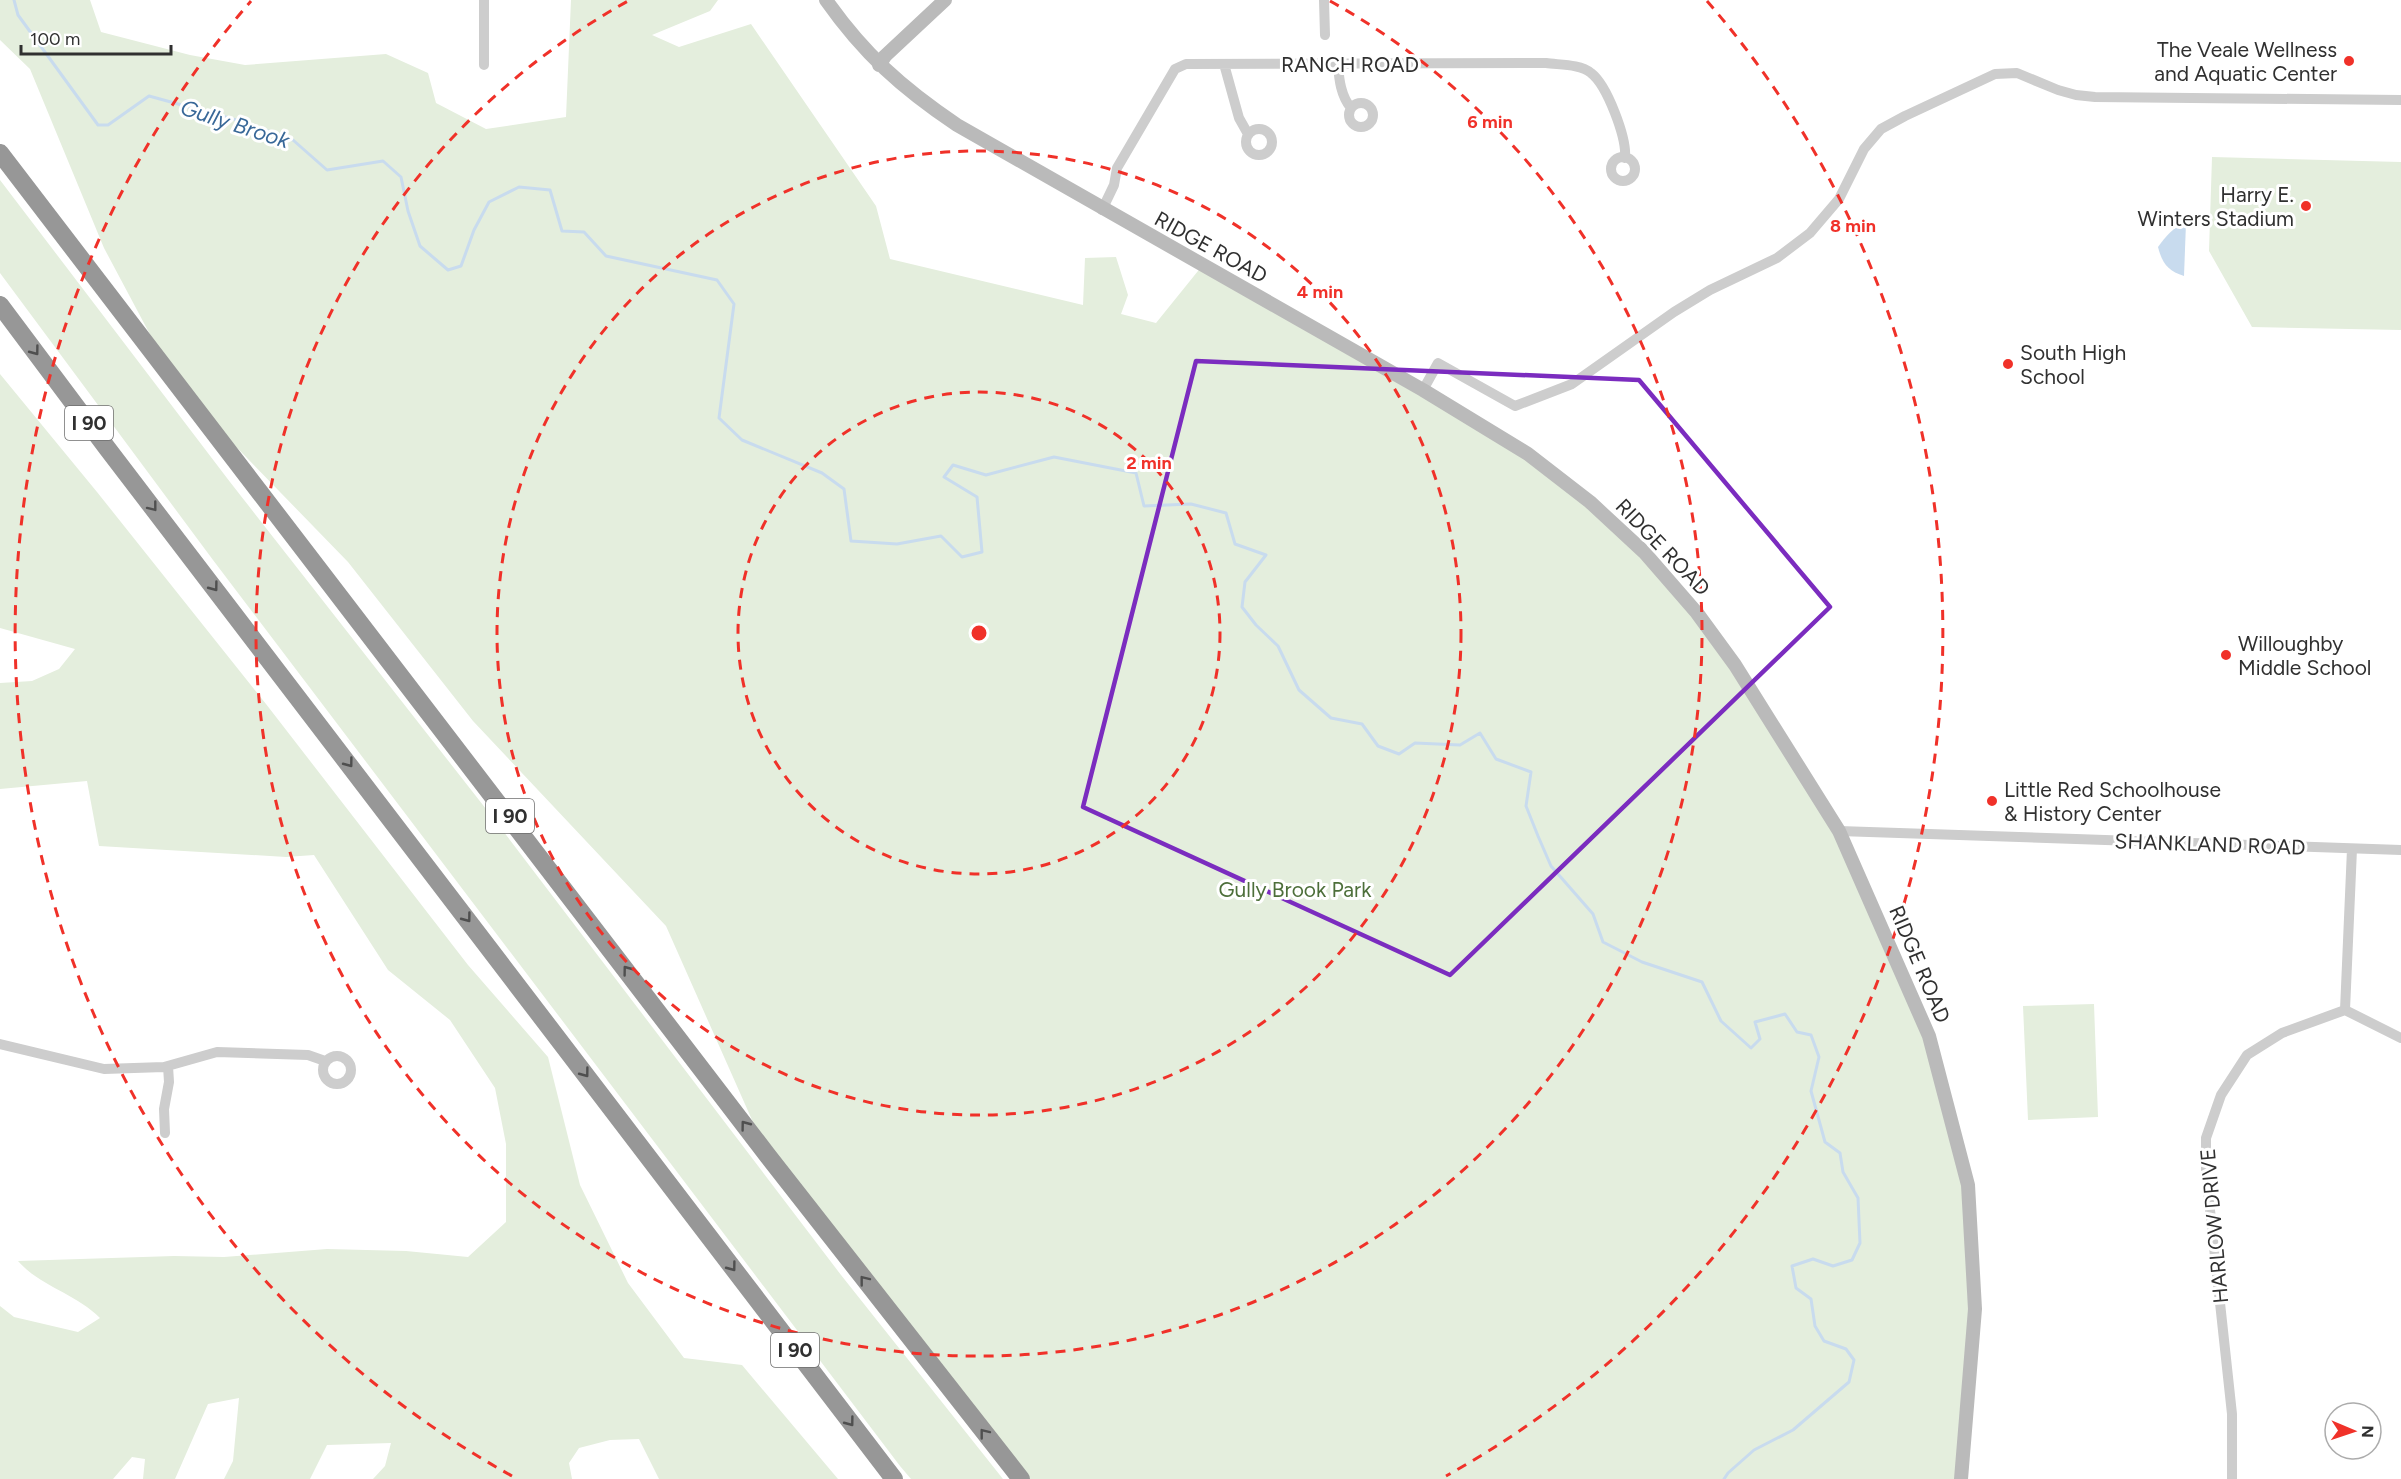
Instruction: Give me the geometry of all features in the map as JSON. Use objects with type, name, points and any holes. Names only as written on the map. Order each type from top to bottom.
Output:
[{"type":"highway","name":"I 90","points":[[0,153],[776,1166],[1021,1479]]},
{"type":"highway","name":"I 90","points":[[0,304],[107,448],[894,1479]]},
{"type":"main road","name":"RIDGE ROAD","points":[[826,0],[844,26],[879,65],[916,98],[957,125],[1102,210],[1423,390],[1528,454],[1590,502],[1644,552],[1697,613],[1729,657],[1839,831],[1929,1036],[1968,1185],[1975,1309],[1961,1479]]},
{"type":"main road","points":[[879,65],[885,56],[945,0]]},
{"type":"street","points":[[484,0],[484,65]]},
{"type":"street","points":[[1324,0],[1325,35]]},
{"type":"street","name":"RANCH ROAD","points":[[1102,210],[1114,185],[1117,168],[1175,69],[1186,64],[1546,63],[1579,67],[1592,73],[1604,88],[1621,130],[1626,150],[1625,158]]},
{"type":"street","points":[[1224,64],[1239,118],[1248,134]]},
{"type":"street","points":[[1338,64],[1341,89],[1351,108]]},
{"type":"street","points":[[1423,390],[1438,363],[1515,406],[1572,384],[1683,307],[1710,290],[1777,258],[1810,233],[1839,199],[1864,149],[1881,129],[1974,82],[1995,74],[2017,73],[2076,95],[2401,100]]},
{"type":"street","name":"SHANKLAND ROAD","points":[[1839,831],[2401,850]]},
{"type":"street","points":[[2352,849],[2345,1010],[2401,1038]]},
{"type":"street","name":"HARLOW DRIVE","points":[[2232,1479],[2232,1414],[2206,1173],[2206,1138],[2221,1095],[2247,1055],[2282,1033],[2345,1010]]},
{"type":"street","points":[[0,1044],[104,1069],[143,1069],[168,1066],[217,1052],[308,1055],[326,1061]]},
{"type":"street","points":[[165,1133],[164,1109],[170,1082],[168,1066]]},
{"type":"highlighted area","points":[[1196,361],[1639,380],[1830,607],[1450,975],[1083,807]]},
{"type":"green space","name":"Gully Brook Park","points":[[0,0],[90,0],[101,32],[190,55],[245,65],[386,54],[428,73],[436,103],[486,129],[566,117],[571,0],[718,0],[710,11],[652,35],[679,47],[751,24],[876,206],[890,259],[1083,305],[1085,258],[1116,257],[1128,295],[1121,314],[1156,323],[1202,266],[1553,472],[1697,613],[1839,831],[1929,1036],[1968,1185],[1975,1308],[1962,1479],[1021,1479],[768,1156],[666,926],[473,721],[348,562],[178,387],[104,248],[30,69],[0,40]]},
{"type":"green space","name":"Harry E. Winters Stadium","points":[[2212,157],[2401,162],[2401,330],[2252,327],[2209,251]]},
{"type":"green space","points":[[0,180],[230,482],[497,823],[841,1275],[1003,1479],[911,1479],[900,1466],[213,560],[0,273]]},
{"type":"green space","points":[[0,374],[266,704],[468,965],[548,1057],[580,1185],[628,1283],[684,1358],[742,1365],[838,1479],[659,1479],[639,1439],[610,1440],[579,1448],[569,1463],[572,1479],[373,1479],[385,1466],[391,1443],[327,1445],[310,1479],[224,1479],[233,1461],[239,1398],[208,1404],[175,1479],[143,1479],[145,1459],[132,1457],[113,1479],[0,1479],[0,1306],[14,1317],[78,1332],[100,1318],[80,1302],[37,1277],[18,1261],[174,1256],[224,1257],[327,1249],[406,1251],[468,1257],[506,1222],[506,1144],[495,1088],[450,1020],[388,970],[314,855],[286,857],[99,846],[87,781],[0,789],[0,683],[32,681],[59,669],[75,649],[0,628]]},
{"type":"green space","points":[[2094,1004],[2098,1117],[2028,1120],[2023,1006]]},
{"type":"water","points":[[2186,223],[2184,276],[2166,266],[2158,247],[2170,232]]},
{"type":"waterway","name":"Gully Brook","points":[[14,0],[18,15],[98,125],[108,125],[149,96],[240,121],[293,140],[327,170],[383,161],[401,177],[408,211],[420,246],[448,270],[461,266],[474,230],[489,202],[519,187],[550,190],[562,231],[584,232],[606,256],[717,280],[734,304],[719,418],[742,440],[822,473],[844,489],[851,541],[897,544],[941,536],[962,557],[982,552],[977,497],[944,477],[953,465],[986,475],[1054,457],[1136,473],[1144,506],[1191,504],[1226,513],[1235,544],[1266,555],[1245,582],[1242,607],[1256,625],[1278,646],[1299,690],[1331,718],[1362,724],[1378,746],[1399,754],[1415,743],[1460,745],[1480,733],[1496,759],[1531,772],[1526,806],[1538,836],[1551,866],[1593,914],[1603,942],[1642,962],[1702,982],[1721,1021],[1751,1048],[1760,1039],[1755,1022],[1785,1014],[1797,1032],[1811,1035],[1819,1057],[1811,1091],[1825,1142],[1840,1153],[1843,1172],[1858,1198],[1860,1243],[1852,1260],[1833,1266],[1813,1259],[1792,1266],[1796,1288],[1811,1299],[1815,1326],[1824,1341],[1846,1349],[1854,1360],[1849,1382],[1793,1430],[1754,1450],[1724,1479]]},
{"type":"place","name":"The Veale Wellness and Aquatic Center","points":[[2349,61]]},
{"type":"place","name":"Harry E. Winters Stadium","points":[[2306,206]]},
{"type":"place","name":"South High School","points":[[2008,364]]},
{"type":"place","name":"Willoughby Middle School","points":[[2226,655]]},
{"type":"place","name":"Little Red Schoolhouse & History Center","points":[[1992,801]]}]
